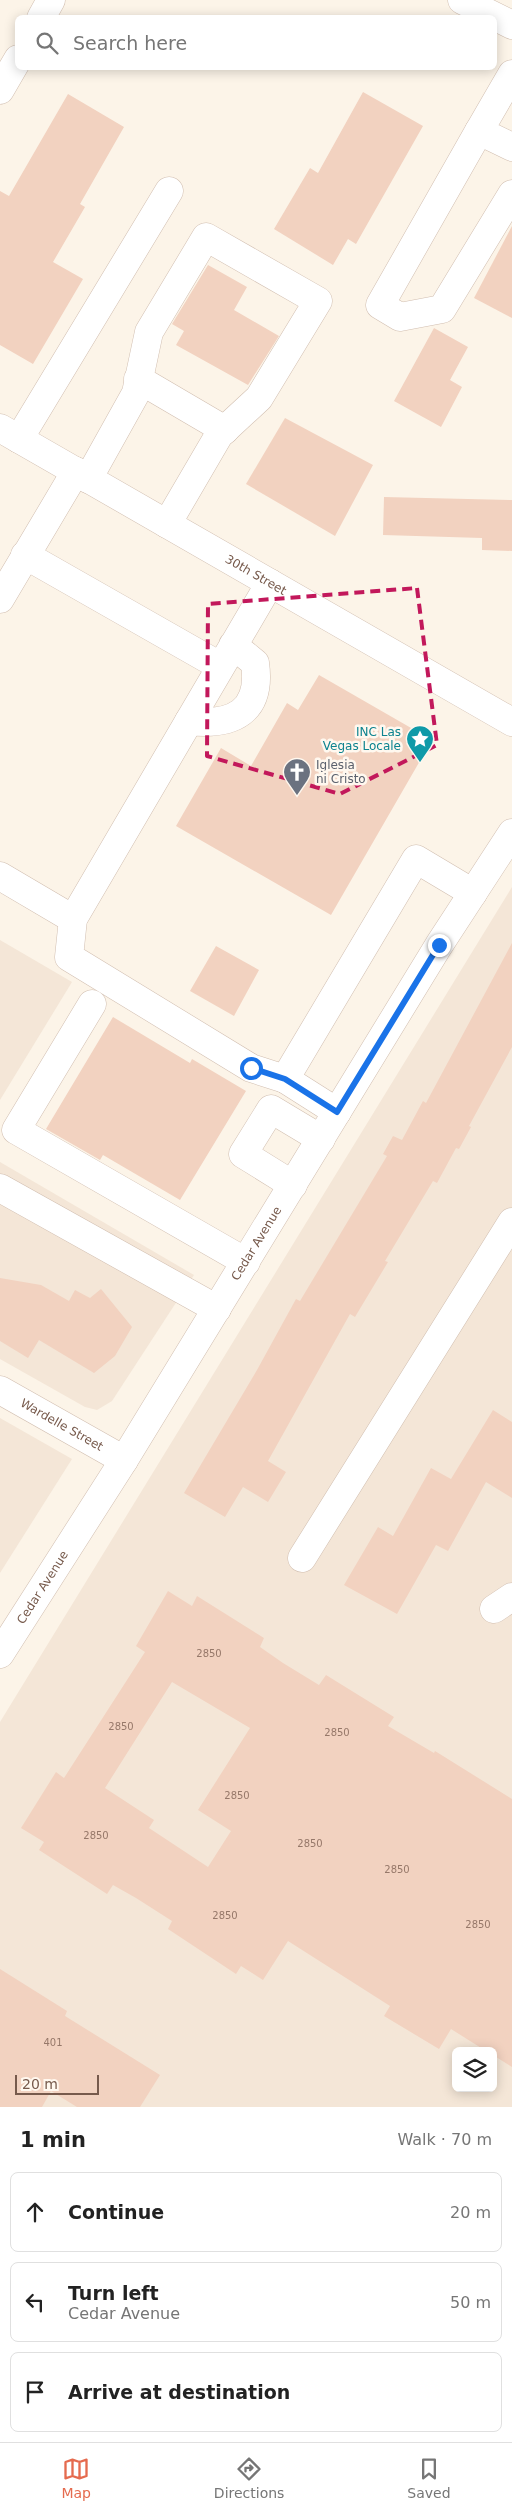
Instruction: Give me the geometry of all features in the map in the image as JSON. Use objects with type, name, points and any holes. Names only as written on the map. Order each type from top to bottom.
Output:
[{"type":"street","points":[[43,15],[51,0]]},
{"type":"street","points":[[462,0],[492,15]]},
{"type":"street","points":[[497,18],[512,25]]},
{"type":"street","points":[[0,90],[15,64]]},
{"type":"street","points":[[512,74],[380,305],[400,317],[442,309],[512,194]]},
{"type":"street","points":[[480,131],[512,147]]},
{"type":"street","points":[[10,433],[169,191]]},
{"type":"street","points":[[0,599],[25,554],[82,475],[136,393],[149,332],[206,237],[318,302],[259,398],[220,435],[167,524]]},
{"type":"street","points":[[138,379],[225,430]]},
{"type":"street","name":"30th Street","points":[[10,433],[512,722]]},
{"type":"street","points":[[25,554],[226,656],[255,663],[258,682],[250,704],[234,717],[210,724],[188,722]]},
{"type":"street","points":[[270,583],[72,919],[69,957],[251,1068],[285,1079],[337,1112]]},
{"type":"street","name":"Cedar Avenue","points":[[4,1639],[124,1460],[337,1112],[512,833]]},
{"type":"street","points":[[285,1079],[416,859],[473,893]]},
{"type":"street","points":[[0,876],[72,919]]},
{"type":"street","points":[[92,1004],[16,1130],[246,1262]]},
{"type":"street","points":[[293,1185],[243,1154],[271,1109],[321,1139]]},
{"type":"street","points":[[0,1188],[217,1309]]},
{"type":"street","points":[[302,1558],[512,1222]]},
{"type":"street","name":"Wardelle Street","points":[[0,1390],[124,1460]]},
{"type":"highlighted area","points":[[417,588],[437,745],[340,794],[207,756],[208,604]]},
{"type":"shaded area","points":[[512,887],[512,2107],[0,2107],[0,1722]]},
{"type":"shaded area","points":[[0,940],[72,982],[0,1100]]},
{"type":"shaded area","points":[[0,1162],[194,1275],[112,1401],[97,1410],[85,1407],[0,1359]]},
{"type":"shaded area","points":[[0,1418],[72,1459],[0,1573]]},
{"type":"building","points":[[363,92],[423,126],[356,244],[348,239],[333,265],[274,229],[310,168],[318,173]]},
{"type":"building","points":[[68,94],[124,127],[80,204],[85,207],[53,262],[83,279],[33,364],[0,345],[0,191],[9,196]]},
{"type":"building","points":[[512,226],[512,318],[474,298]]},
{"type":"building","points":[[208,265],[247,287],[234,310],[279,336],[248,385],[176,345],[184,331],[172,324]]},
{"type":"building","points":[[434,328],[468,347],[450,380],[462,387],[441,427],[394,401]]},
{"type":"building","points":[[285,418],[373,465],[335,536],[246,484]]},
{"type":"building","points":[[384,497],[512,500],[512,551],[482,550],[482,538],[383,535]]},
{"type":"building","name":"Iglesia ni Cristo","points":[[319,675],[432,740],[331,915],[176,826],[221,748],[251,766],[287,703],[298,710]]},
{"type":"building","points":[[512,943],[512,1047],[469,1126],[471,1127],[459,1149],[456,1148],[437,1183],[433,1181],[385,1261],[388,1262],[355,1317],[350,1314],[268,1461],[286,1472],[268,1502],[243,1487],[225,1517],[184,1493],[257,1370],[296,1299],[300,1301],[387,1156],[383,1154],[393,1136],[402,1140],[423,1101],[426,1103]]},
{"type":"building","points":[[216,946],[259,970],[234,1016],[190,991]]},
{"type":"building","points":[[113,1017],[190,1063],[192,1059],[246,1091],[180,1200],[103,1155],[100,1160],[46,1129]]},
{"type":"building","points":[[0,1278],[41,1285],[69,1301],[75,1290],[90,1298],[101,1289],[132,1327],[115,1356],[94,1373],[39,1340],[28,1358],[0,1341]]},
{"type":"building","points":[[493,1410],[512,1422],[512,1498],[486,1482],[448,1551],[436,1545],[397,1614],[344,1585],[378,1527],[393,1536],[431,1468],[451,1479]]},
{"type":"building","points":[[168,1591],[192,1606],[197,1596],[264,1638],[260,1647],[283,1663],[319,1685],[326,1675],[394,1717],[388,1726],[434,1753],[435,1751],[512,1799],[512,2067],[497,2058],[497,2047],[480,2047],[451,2029],[439,2049],[384,2016],[390,2006],[288,1941],[263,1980],[241,1966],[236,1974],[168,1929],[172,1921],[136,1898],[113,1885],[107,1894],[39,1850],[44,1842],[21,1828],[56,1772],[64,1778],[145,1652],[136,1646]],"holes":[[[172,1682],[250,1728],[198,1810],[231,1831],[208,1867],[149,1828],[154,1820],[105,1788]]]},
{"type":"building","points":[[0,1969],[67,2011],[65,2016],[160,2075],[140,2107],[77,2107],[51,2091],[42,2107],[0,2107]]},
{"type":"place","name":"INC Las Vegas Locale","points":[[420,763]]},
{"type":"place","name":"Iglesia ni Cristo","points":[[297,796]]},
{"type":"route","points":[[251,1068],[285,1079],[337,1112],[439,945]]}]
